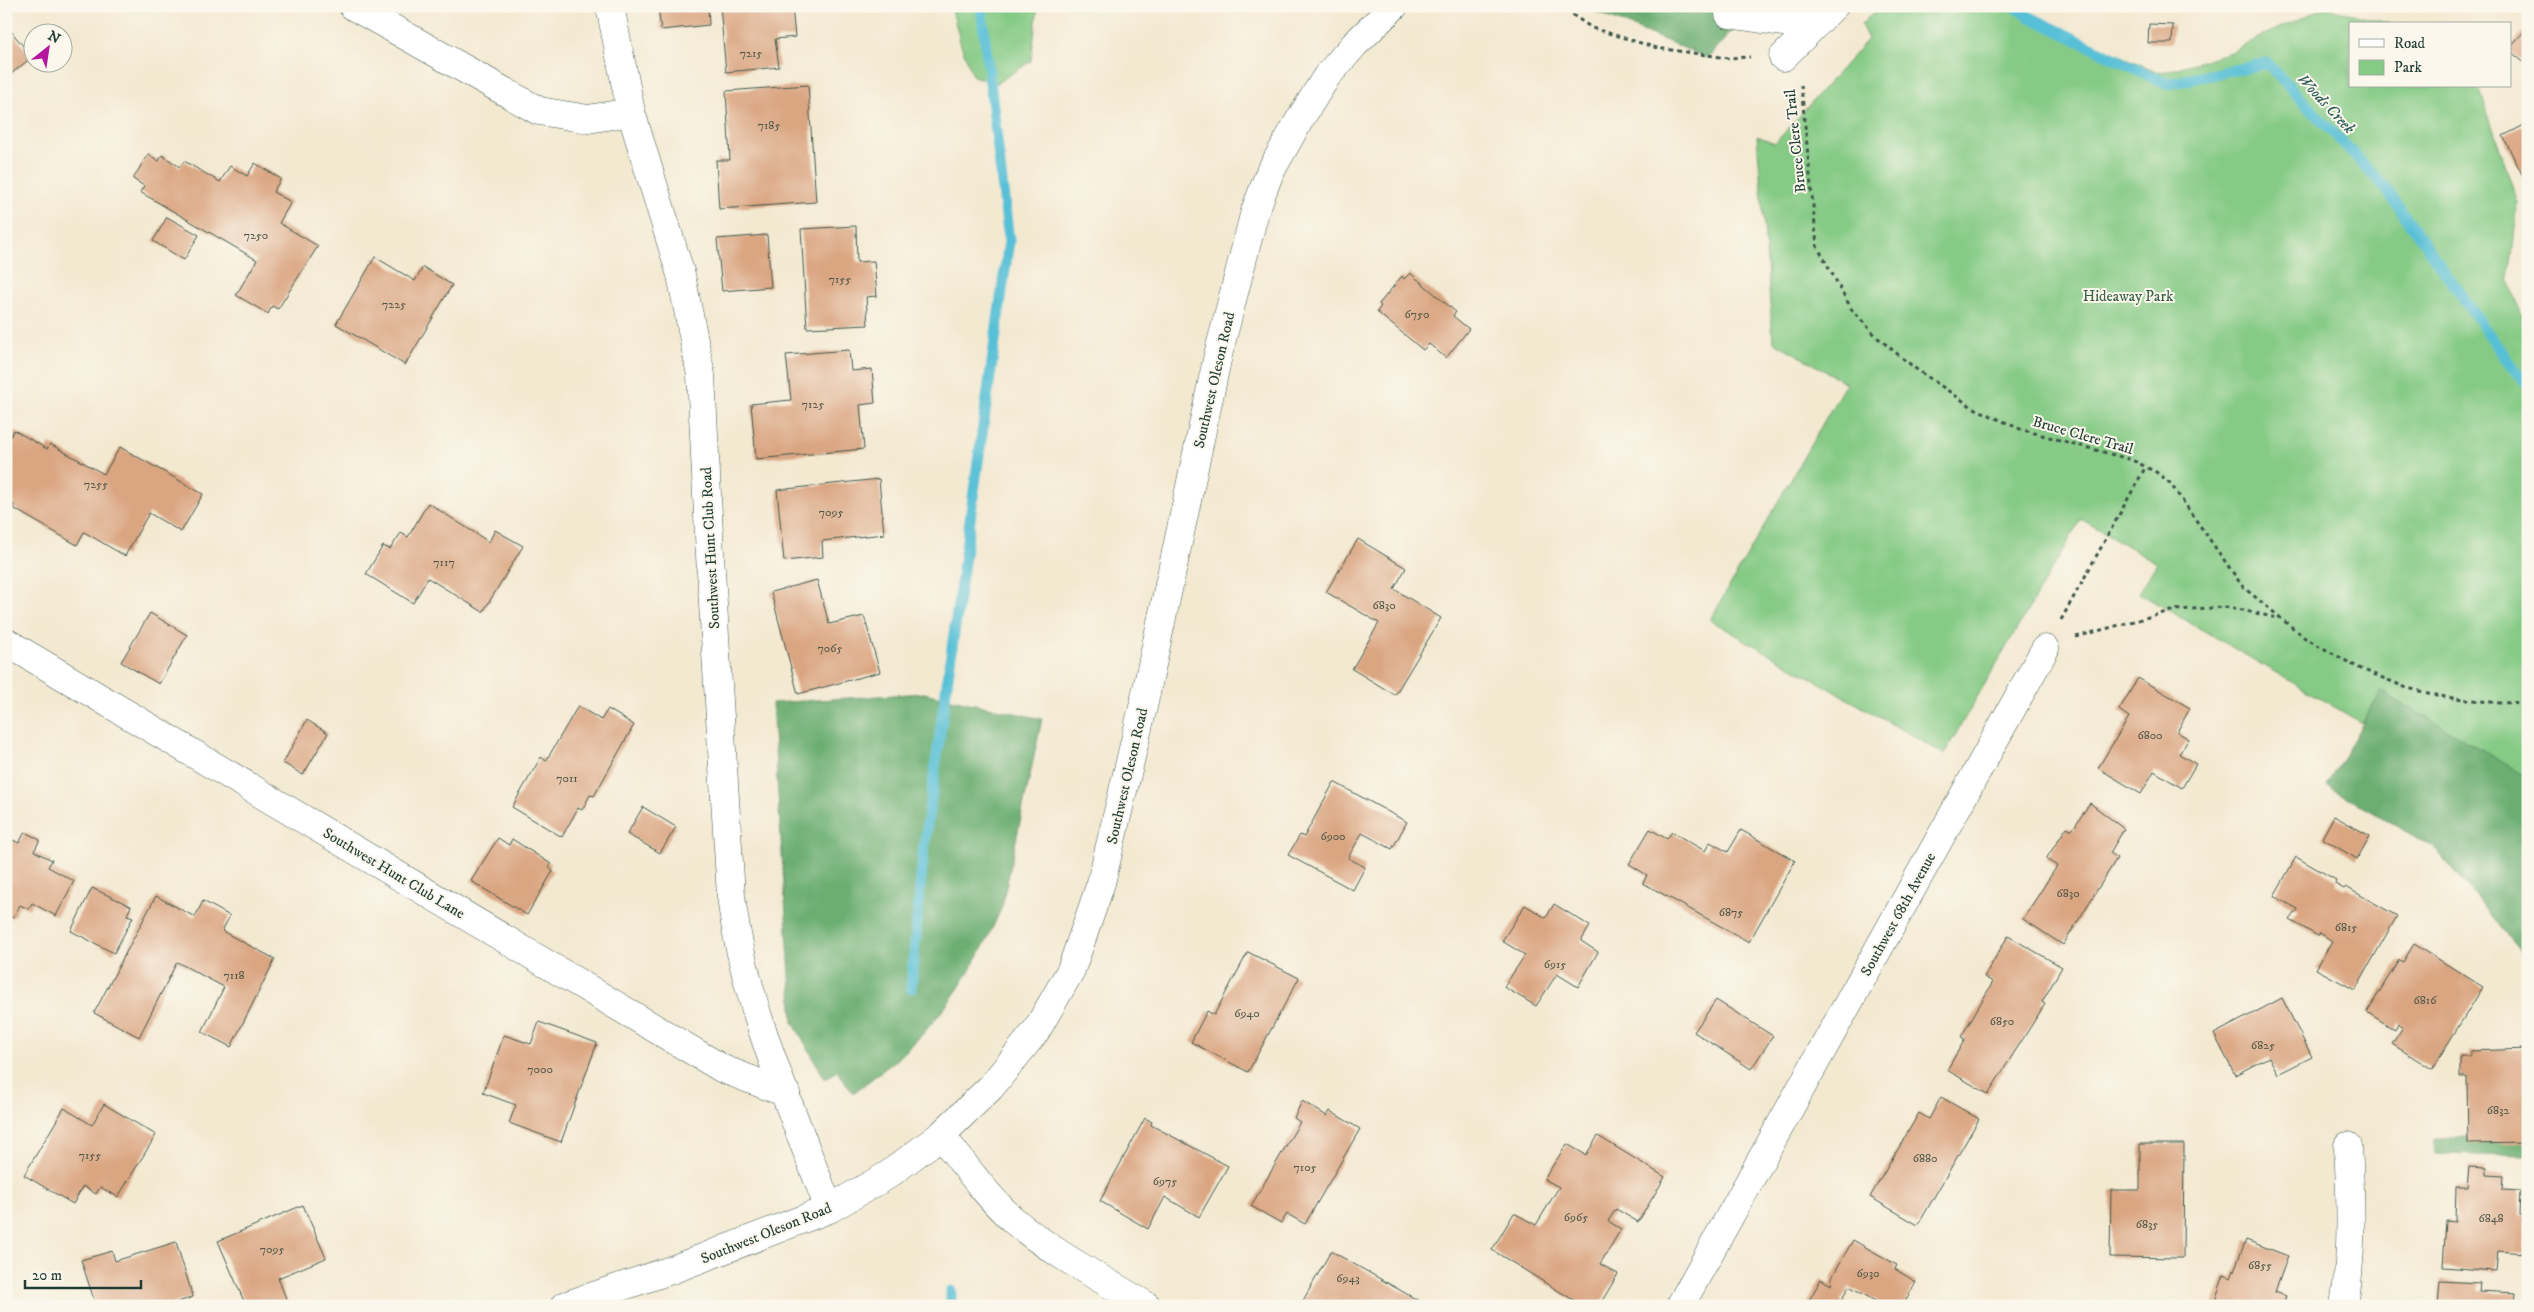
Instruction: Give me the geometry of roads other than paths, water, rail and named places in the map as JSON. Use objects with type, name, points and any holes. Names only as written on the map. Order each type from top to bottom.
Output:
[{"type":"street","points":[[353,6],[539,111],[588,119],[631,112]]},
{"type":"street","name":"Southwest Hunt Club Road","points":[[610,6],[631,112],[681,275],[702,375],[710,556],[731,896],[735,929],[754,1003],[830,1209]]},
{"type":"street","name":"Southwest Oleson Road","points":[[564,1306],[674,1269],[830,1209],[888,1175],[941,1134],[990,1087],[1036,1030],[1071,970],[1101,883],[1143,707],[1218,355],[1256,211],[1270,172],[1327,76],[1355,44],[1394,6]]},
{"type":"street","points":[[1729,14],[1796,24],[1825,15]]},
{"type":"street","points":[[1783,57],[1825,15]]},
{"type":"street","name":"Southwest Hunt Club Lane","points":[[6,642],[723,1069],[786,1093]]},
{"type":"street","name":"Southwest 68th Avenue","points":[[1680,1306],[2045,649]]},
{"type":"street","points":[[941,1134],[984,1190],[1013,1219],[1048,1245],[1147,1306]]},
{"type":"street","points":[[2344,1306],[2350,1271],[2352,1215],[2348,1146]]},
{"type":"waterway","points":[[911,988],[923,855],[1009,241],[981,6]]},
{"type":"waterway","name":"Woods Creek","points":[[2014,6],[2028,16],[2167,84],[2267,63],[2384,186],[2507,360],[2528,384]]},
{"type":"waterway","points":[[951,1291],[951,1306]]},
{"type":"park label","name":"Hideaway Park","points":[[2128,296]]}]
